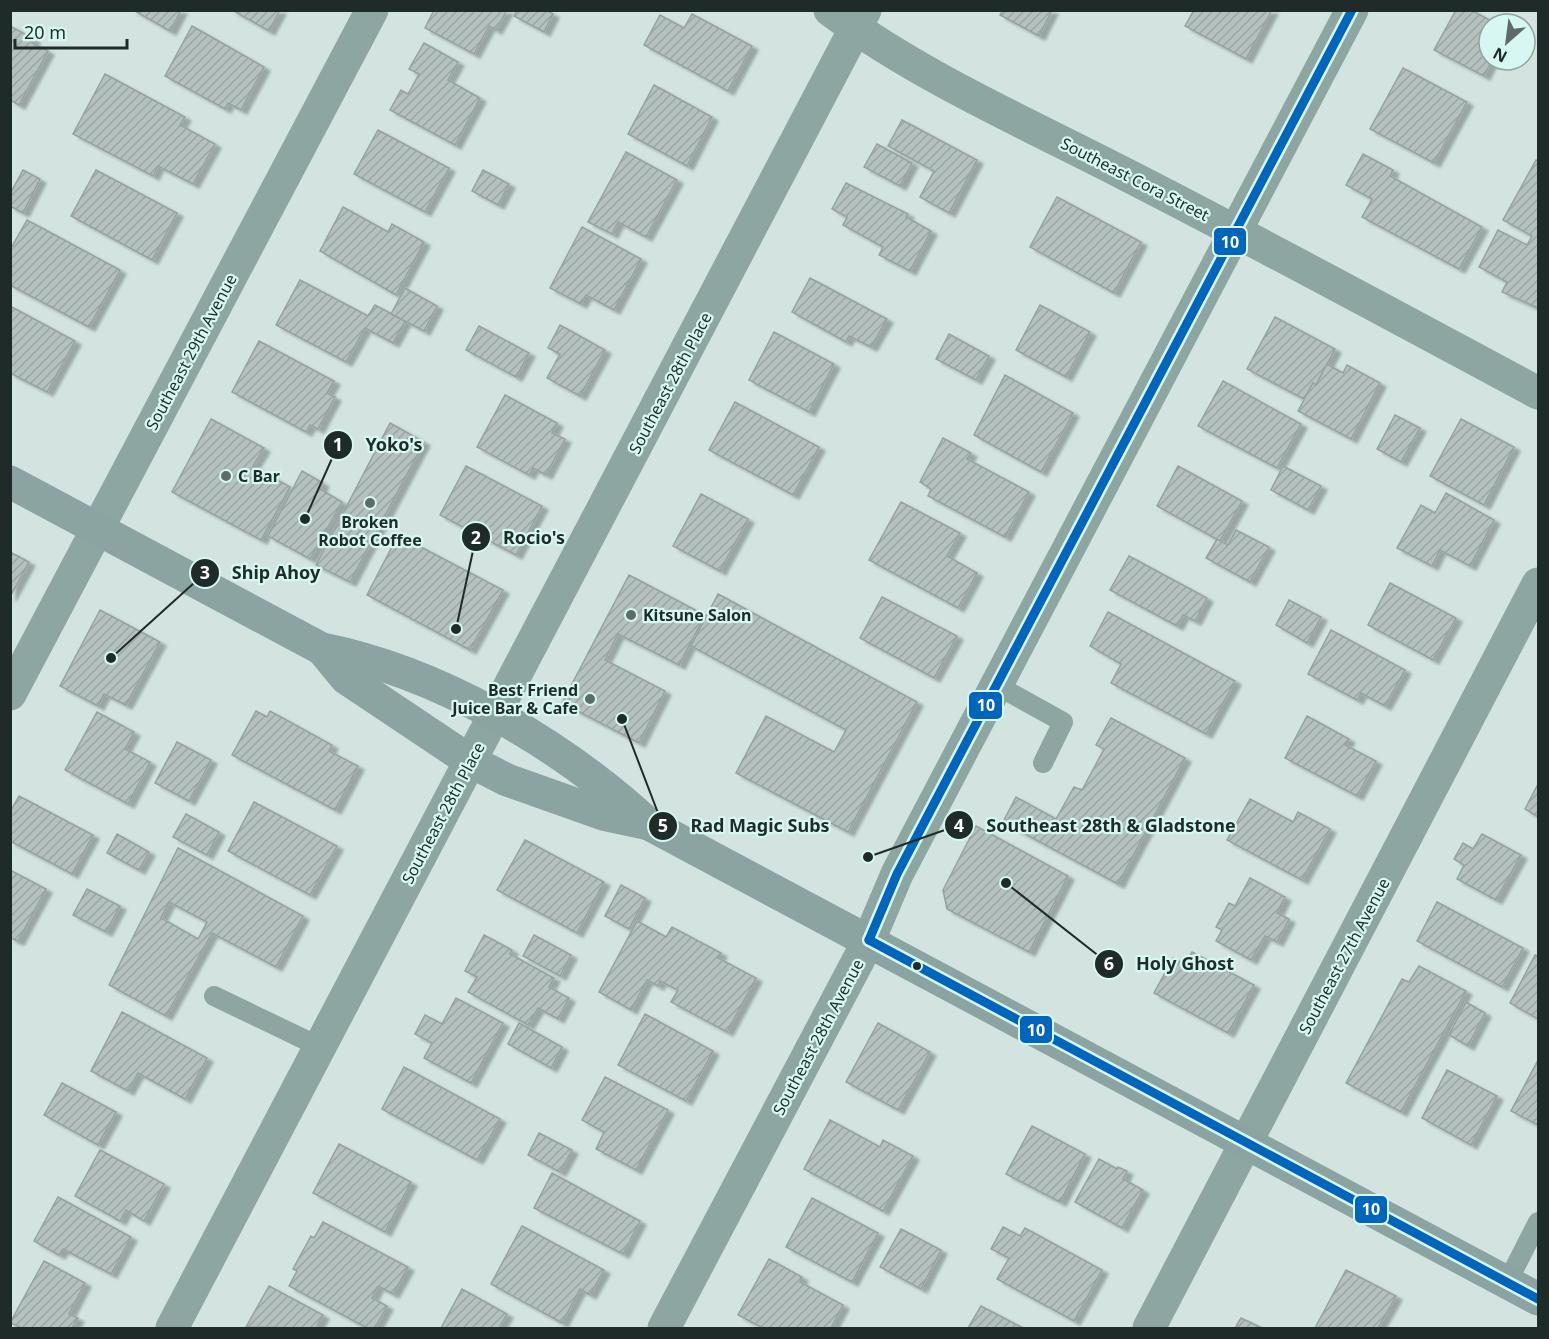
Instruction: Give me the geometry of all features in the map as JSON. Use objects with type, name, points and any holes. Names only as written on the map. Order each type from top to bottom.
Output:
[{"type":"street","name":"Southeast 29th Avenue","points":[[10,694],[372,10]]},
{"type":"street","name":"Southeast 28th Avenue","points":[[664,1329],[869,940],[897,874],[1234,230],[1352,10]]},
{"type":"street","name":"Southeast Cora Street","points":[[850,17],[940,79],[1234,230],[1539,393]]},
{"type":"street","name":"Southeast 28th Place","points":[[172,1329],[495,715],[850,17]]},
{"type":"street","points":[[10,482],[322,648],[358,656],[455,694],[495,715],[531,736],[620,798],[647,823]]},
{"type":"street","name":"Southeast 27th Avenue","points":[[1149,1329],[1539,584]]},
{"type":"street","points":[[322,648],[346,678],[470,762],[507,780],[593,810],[647,823],[1539,1299]]},
{"type":"lane","points":[[996,686],[1063,722],[1043,764]]},
{"type":"lane","points":[[214,996],[320,1047]]},
{"type":"lane","points":[[1507,1282],[1539,1222]]},
{"type":"building","points":[[133,10],[181,10],[170,31]]},
{"type":"building","points":[[232,10],[280,10],[269,31]]},
{"type":"building","points":[[434,10],[507,10],[496,30],[489,26],[474,54],[425,28]]},
{"type":"building","points":[[517,10],[546,10],[553,14],[544,32],[514,16]]},
{"type":"building","points":[[1003,10],[1052,10],[1039,36],[1000,15]]},
{"type":"building","points":[[1194,10],[1272,10],[1246,59],[1185,26]]},
{"type":"building","points":[[1456,10],[1471,10],[1477,13],[1477,72],[1486,72],[1484,76],[1434,50]]},
{"type":"building","points":[[692,14],[752,46],[728,91],[644,45],[660,15],[684,28]]},
{"type":"building","points":[[10,26],[34,39],[32,43],[48,51],[19,105],[10,100]]},
{"type":"building","points":[[192,26],[264,67],[241,110],[228,103],[225,109],[165,76]]},
{"type":"building","points":[[424,43],[458,62],[448,80],[480,98],[455,145],[390,110],[401,90],[408,94],[419,74],[409,69]]},
{"type":"building","points":[[1403,68],[1467,102],[1434,163],[1370,129]]},
{"type":"building","points":[[105,74],[185,117],[180,125],[215,144],[193,184],[158,166],[153,176],[73,134]]},
{"type":"building","points":[[654,85],[712,117],[687,166],[628,134]]},
{"type":"building","points":[[902,120],[977,160],[949,213],[920,197],[934,171],[888,146]]},
{"type":"building","points":[[378,130],[449,168],[425,212],[354,174]]},
{"type":"building","points":[[877,144],[912,163],[900,186],[864,167]]},
{"type":"building","points":[[626,152],[677,180],[646,237],[618,222],[612,234],[588,222]]},
{"type":"building","points":[[1363,154],[1393,170],[1390,176],[1482,227],[1459,269],[1362,217],[1372,199],[1346,185]]},
{"type":"building","points":[[1536,160],[1538,161],[1538,308],[1502,292],[1507,282],[1479,267],[1498,230],[1527,245],[1532,236],[1503,220]]},
{"type":"building","points":[[23,170],[40,179],[23,213],[10,206],[10,194]]},
{"type":"building","points":[[96,170],[177,213],[152,260],[71,216]]},
{"type":"building","points":[[483,170],[509,184],[498,205],[472,191]]},
{"type":"building","points":[[846,183],[908,214],[906,217],[931,231],[910,271],[879,255],[883,247],[843,225],[847,217],[832,209]]},
{"type":"building","points":[[1057,197],[1141,242],[1114,293],[1030,247]]},
{"type":"building","points":[[343,207],[388,232],[392,224],[424,242],[396,295],[320,251]]},
{"type":"building","points":[[27,220],[120,270],[89,327],[10,285],[10,250]]},
{"type":"building","points":[[582,227],[641,259],[614,310],[586,295],[581,304],[550,288]]},
{"type":"building","points":[[810,278],[887,319],[871,347],[849,336],[846,342],[792,312]]},
{"type":"building","points":[[300,280],[368,316],[375,305],[405,321],[393,343],[365,328],[346,362],[276,325]]},
{"type":"building","points":[[405,288],[437,306],[424,331],[391,314]]},
{"type":"building","points":[[1040,305],[1090,332],[1066,377],[1016,350]]},
{"type":"building","points":[[10,306],[75,341],[47,392],[10,373]]},
{"type":"building","points":[[1275,317],[1335,349],[1316,385],[1313,383],[1304,399],[1247,369]]},
{"type":"building","points":[[560,325],[605,350],[580,396],[547,378],[560,354],[548,348]]},
{"type":"building","points":[[479,326],[529,353],[516,377],[466,350]]},
{"type":"building","points":[[774,332],[834,364],[809,412],[749,380]]},
{"type":"building","points":[[949,334],[989,356],[976,380],[936,359]]},
{"type":"building","points":[[259,341],[334,381],[327,393],[335,397],[318,429],[310,425],[306,432],[232,392]]},
{"type":"building","points":[[1327,364],[1343,373],[1347,365],[1380,383],[1351,439],[1298,411],[1313,383],[1316,385]]},
{"type":"building","points":[[1005,375],[1073,413],[1041,472],[974,435]]},
{"type":"building","points":[[1223,381],[1301,424],[1277,468],[1198,426]]},
{"type":"building","points":[[505,395],[557,423],[552,433],[565,439],[546,475],[533,468],[529,475],[477,447]]},
{"type":"building","points":[[735,402],[819,447],[793,495],[709,450]]},
{"type":"building","points":[[1395,415],[1420,428],[1401,462],[1377,449]]},
{"type":"building","name":"C Bar","points":[[211,419],[264,448],[253,466],[290,487],[261,540],[172,492]]},
{"type":"building","points":[[1461,419],[1514,447],[1484,505],[1430,476]]},
{"type":"building","name":"Broken Robot Coffee","points":[[390,423],[424,442],[350,582],[316,565]]},
{"type":"building","points":[[943,438],[971,453],[967,459],[1029,492],[1005,537],[928,496],[931,489],[920,482]]},
{"type":"building","points":[[466,466],[542,506],[516,555],[440,515]]},
{"type":"building","points":[[1178,466],[1242,501],[1220,541],[1157,506]]},
{"type":"building","points":[[1283,466],[1321,486],[1308,510],[1271,490]]},
{"type":"building","points":[[302,471],[323,483],[320,489],[342,502],[310,559],[268,536]]},
{"type":"building","points":[[1446,493],[1494,520],[1470,566],[1440,550],[1432,566],[1397,548],[1421,505],[1435,513]]},
{"type":"building","points":[[701,494],[748,519],[720,571],[673,546]]},
{"type":"building","points":[[901,502],[960,533],[947,556],[977,573],[958,608],[869,560]]},
{"type":"building","points":[[1236,530],[1269,547],[1250,582],[1206,558],[1217,539],[1228,545]]},
{"type":"building","points":[[398,535],[503,590],[470,650],[367,595]]},
{"type":"building","points":[[10,552],[29,562],[10,597]]},
{"type":"building","points":[[1129,556],[1207,598],[1195,621],[1183,615],[1177,626],[1110,590]]},
{"type":"building","points":[[629,575],[705,615],[679,665],[618,634],[605,660],[665,691],[639,743],[562,703]]},
{"type":"building","points":[[1390,583],[1456,618],[1433,660],[1368,625]]},
{"type":"building","points":[[718,594],[917,702],[848,832],[736,773],[766,716],[834,752],[846,730],[691,646]]},
{"type":"building","points":[[882,597],[957,636],[934,678],[860,638]]},
{"type":"building","points":[[1289,600],[1321,617],[1307,643],[1276,625]]},
{"type":"building","points":[[100,610],[160,642],[126,705],[104,694],[98,706],[60,686]]},
{"type":"building","points":[[1108,612],[1235,681],[1206,734],[1111,683],[1121,664],[1090,646]]},
{"type":"building","points":[[1331,630],[1405,670],[1385,706],[1361,693],[1357,700],[1308,674]]},
{"type":"building","points":[[256,711],[267,717],[270,711],[332,745],[329,751],[358,766],[335,810],[232,755]]},
{"type":"building","points":[[97,712],[134,732],[125,749],[150,762],[128,804],[65,770]]},
{"type":"building","points":[[1307,716],[1349,739],[1345,745],[1376,761],[1357,796],[1285,758]]},
{"type":"building","points":[[1111,718],[1185,758],[1118,884],[1003,822],[1016,797],[1056,819],[1074,787],[1082,790],[1104,749],[1096,745]]},
{"type":"building","points":[[177,742],[211,760],[189,801],[155,783]]},
{"type":"building","points":[[1538,784],[1538,817],[1525,809]]},
{"type":"building","points":[[19,796],[93,835],[72,874],[10,841],[10,812]]},
{"type":"building","points":[[1250,799],[1293,822],[1298,812],[1330,829],[1302,880],[1227,840]]},
{"type":"building","points":[[254,802],[337,846],[310,895],[228,851]]},
{"type":"building","points":[[186,814],[219,832],[207,855],[173,837]]},
{"type":"building","points":[[976,826],[1068,876],[1029,952],[947,909],[943,890]]},
{"type":"building","points":[[117,834],[149,852],[139,870],[107,853]]},
{"type":"building","points":[[1482,834],[1521,855],[1496,900],[1457,879],[1464,865],[1454,859],[1463,843],[1473,849]]},
{"type":"building","points":[[525,840],[604,882],[577,933],[497,890]]},
{"type":"building","points":[[178,848],[303,916],[276,967],[212,933],[166,1016],[109,985]],"holes":[[[169,902],[207,922],[198,939],[161,918]]]},
{"type":"building","points":[[10,870],[46,889],[18,941],[10,938]]},
{"type":"building","points":[[1250,878],[1285,897],[1277,913],[1289,919],[1277,942],[1265,936],[1251,960],[1216,941],[1222,930],[1216,927],[1229,903],[1235,906]]},
{"type":"building","points":[[621,885],[645,898],[629,929],[605,916]]},
{"type":"building","points":[[87,889],[120,906],[106,932],[73,915]]},
{"type":"building","points":[[1437,902],[1523,948],[1502,987],[1417,941]]},
{"type":"building","points":[[637,921],[666,937],[672,927],[721,953],[718,958],[756,978],[727,1032],[671,1002],[678,990],[660,981],[658,986],[647,980],[631,1010],[599,992]]},
{"type":"building","points":[[484,935],[512,950],[510,954],[554,978],[549,987],[569,998],[558,1019],[538,1008],[528,1025],[468,992],[477,977],[465,971]]},
{"type":"building","points":[[534,935],[571,955],[560,976],[523,956]]},
{"type":"building","points":[[1192,952],[1254,985],[1228,1033],[1154,993],[1173,958],[1185,964]]},
{"type":"building","points":[[1535,955],[1538,956],[1538,1019],[1510,1003]]},
{"type":"building","points":[[1419,966],[1466,991],[1401,1112],[1346,1083],[1402,979],[1409,982]]},
{"type":"building","points":[[456,998],[503,1023],[471,1083],[424,1058],[432,1043],[415,1034],[425,1015],[442,1024]]},
{"type":"building","points":[[1466,1002],[1485,1013],[1468,1046],[1449,1035]]},
{"type":"building","points":[[122,1012],[207,1058],[185,1099],[138,1073],[128,1091],[91,1071]]},
{"type":"building","points":[[645,1014],[713,1051],[686,1101],[618,1065]]},
{"type":"building","points":[[519,1023],[562,1047],[551,1068],[508,1044]]},
{"type":"building","points":[[878,1023],[930,1052],[898,1110],[846,1082]]},
{"type":"building","points":[[1538,1060],[1538,1125],[1511,1111]]},
{"type":"building","points":[[404,1067],[500,1119],[477,1160],[382,1109]]},
{"type":"building","points":[[1447,1070],[1497,1096],[1471,1145],[1422,1118]]},
{"type":"building","points":[[605,1077],[668,1110],[636,1170],[596,1149],[604,1132],[582,1120]]},
{"type":"building","points":[[62,1083],[116,1112],[98,1145],[44,1115]]},
{"type":"building","points":[[830,1120],[880,1147],[883,1140],[913,1156],[883,1211],[804,1169]]},
{"type":"building","points":[[1032,1126],[1085,1154],[1060,1202],[1006,1174]]},
{"type":"building","points":[[539,1133],[572,1150],[560,1172],[528,1155]]},
{"type":"building","points":[[339,1144],[411,1182],[385,1232],[313,1193]]},
{"type":"building","points":[[100,1150],[164,1184],[144,1221],[126,1210],[120,1221],[75,1196]]},
{"type":"building","points":[[1099,1159],[1117,1169],[1118,1167],[1127,1171],[1123,1179],[1143,1190],[1122,1228],[1075,1202]]},
{"type":"building","points":[[552,1173],[640,1221],[623,1254],[534,1208]]},
{"type":"building","points":[[58,1197],[131,1237],[111,1274],[63,1249],[59,1255],[34,1241]]},
{"type":"building","points":[[812,1198],[878,1233],[852,1282],[786,1247]]},
{"type":"building","points":[[323,1222],[408,1267],[393,1294],[378,1286],[372,1298],[387,1306],[375,1328],[367,1328],[289,1286],[297,1271],[293,1269],[311,1236],[314,1238]]},
{"type":"building","points":[[522,1226],[604,1270],[590,1295],[580,1289],[562,1323],[491,1284]]},
{"type":"building","points":[[1003,1227],[1020,1236],[1025,1228],[1102,1270],[1074,1321],[997,1279],[1009,1258],[991,1249]]},
{"type":"building","points":[[901,1229],[941,1250],[921,1289],[880,1267]]},
{"type":"building","points":[[769,1259],[802,1277],[800,1282],[843,1305],[831,1328],[763,1328],[738,1315]]},
{"type":"building","points":[[44,1261],[85,1283],[69,1314],[78,1318],[72,1328],[22,1328],[10,1323]]},
{"type":"building","points":[[1346,1270],[1396,1296],[1378,1328],[1315,1328]]},
{"type":"building","points":[[269,1286],[323,1315],[316,1328],[246,1327]]},
{"type":"building","points":[[462,1289],[507,1314],[499,1328],[441,1328]]},
{"type":"building","points":[[981,1306],[1023,1328],[968,1328]]},
{"type":"building","points":[[1241,1318],[1262,1328],[1235,1328]]},
{"type":"transit line","name":"10","points":[[869,940],[897,874],[1352,10]]},
{"type":"transit line","name":"10","points":[[869,940],[1538,1299]]},
{"type":"place","name":"C Bar","points":[[226,476]]},
{"type":"place","name":"Broken Robot Coffee","points":[[370,503]]},
{"type":"place","name":"Yoko's","points":[[305,519]]},
{"type":"place","name":"Kitsune Salon","points":[[631,615]]},
{"type":"place","name":"Rocio's","points":[[456,629]]},
{"type":"place","name":"Ship Ahoy","points":[[111,658]]},
{"type":"place","name":"Best Friend Juice Bar & Cafe","points":[[590,699]]},
{"type":"place","name":"Rad Magic Subs","points":[[622,719]]},
{"type":"place","name":"Southeast 28th & Gladstone","points":[[868,857]]},
{"type":"place","name":"Holy Ghost","points":[[1006,883]]}]
